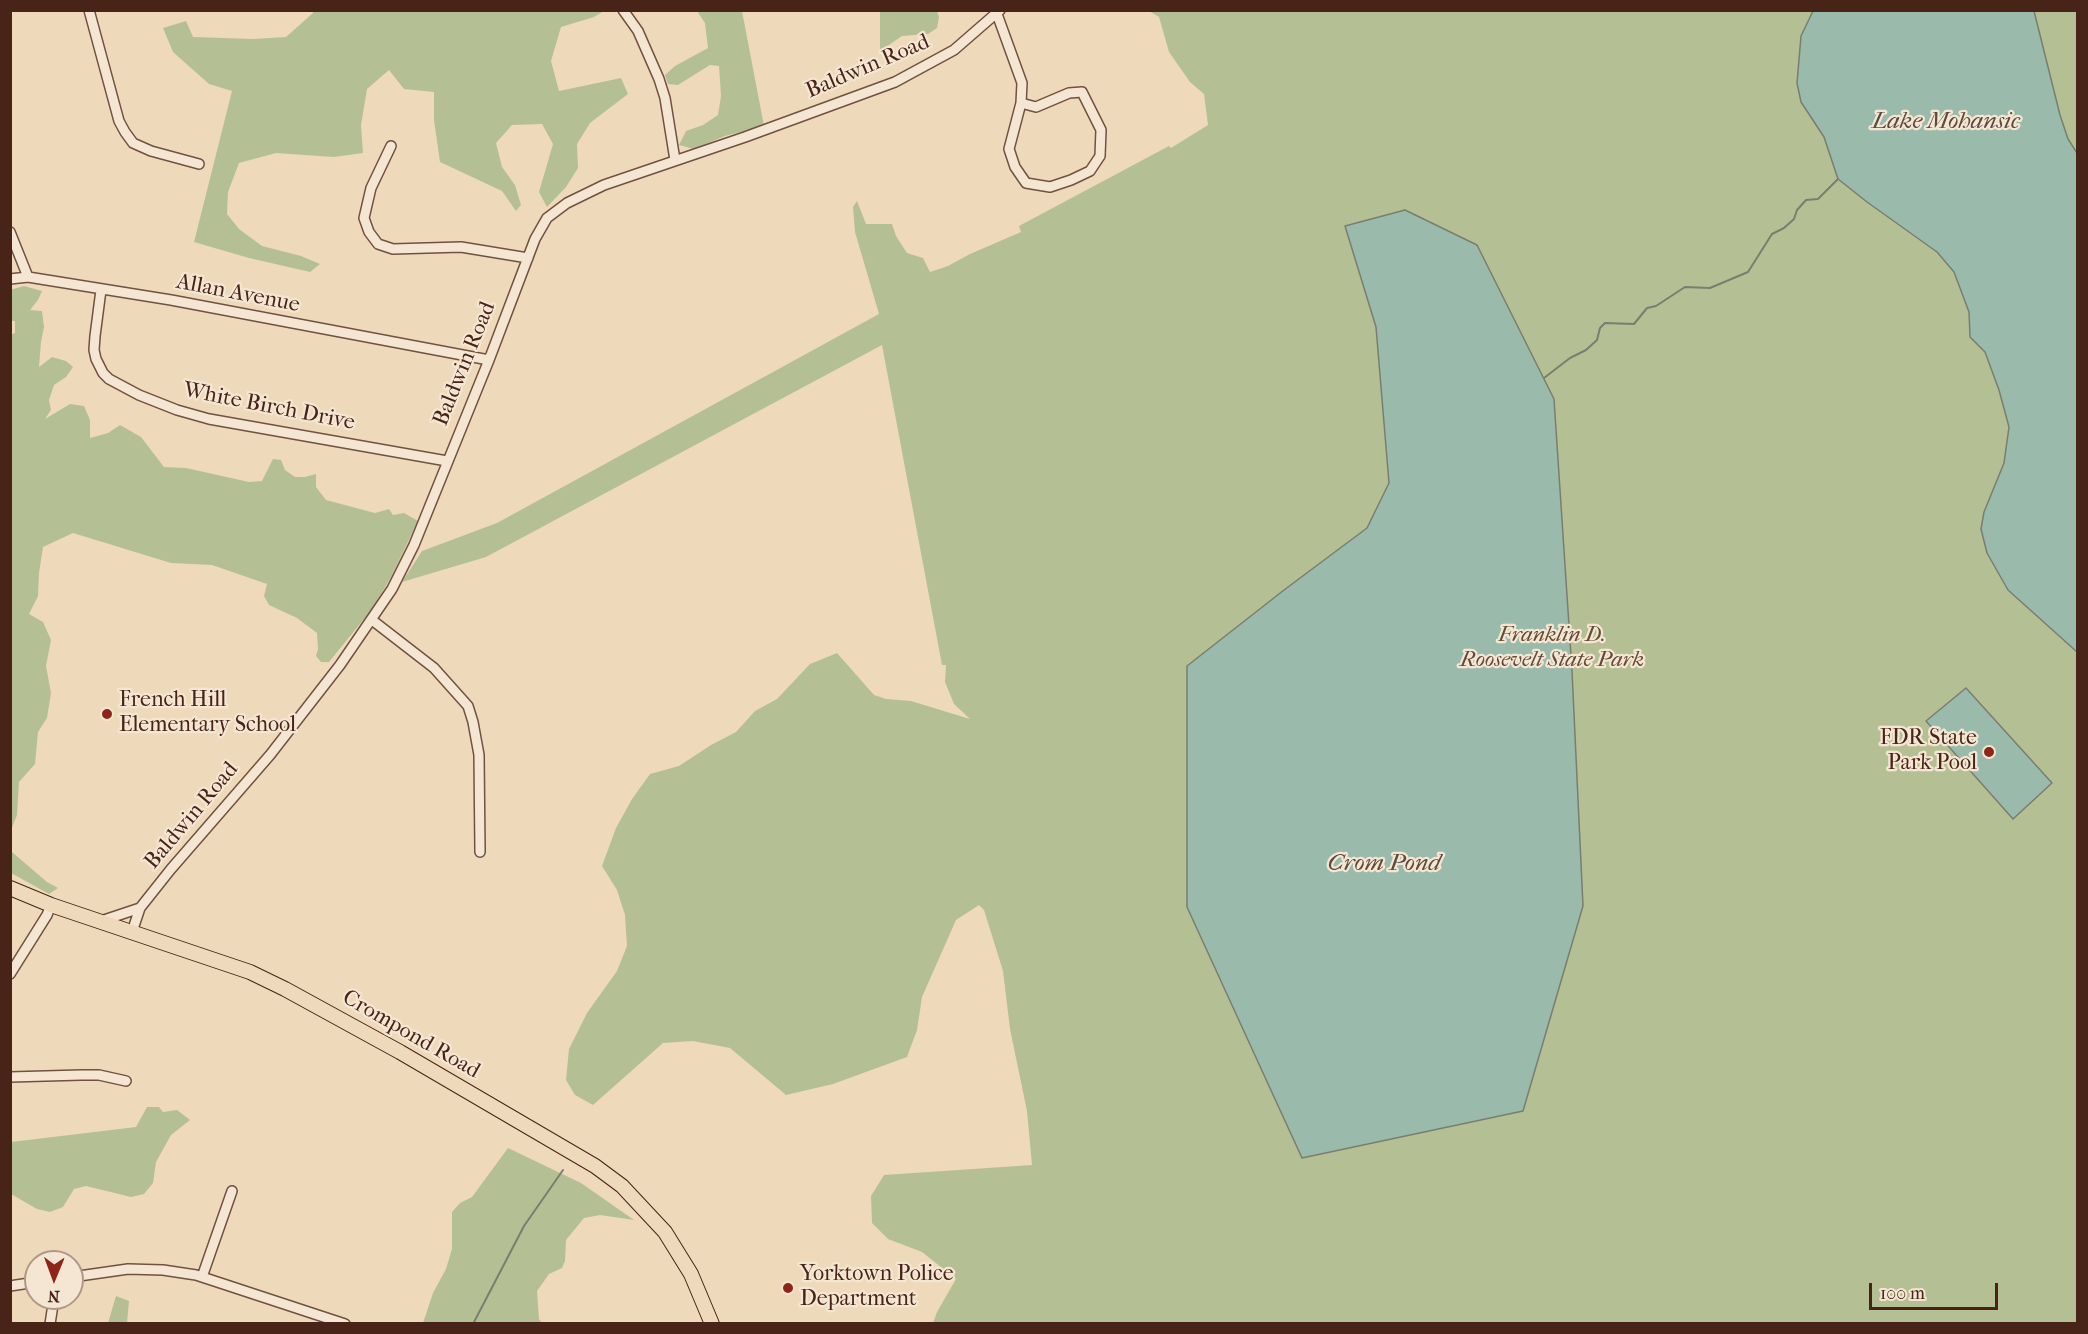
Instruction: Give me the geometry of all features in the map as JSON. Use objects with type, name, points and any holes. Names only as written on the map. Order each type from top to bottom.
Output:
[{"type":"highway","name":"Crompond Road","points":[[10,888],[51,905],[250,972],[296,994],[595,1166],[630,1194],[665,1232],[691,1274],[712,1323]]},
{"type":"street","points":[[89,10],[119,121],[125,132],[134,143],[151,151],[199,164]]},
{"type":"street","points":[[623,10],[638,32],[660,79],[675,160]]},
{"type":"street","points":[[999,12],[1022,83],[1021,102],[1009,149],[1015,167],[1026,183],[1050,187],[1090,171],[1100,156],[1101,130],[1082,92],[1069,93],[1036,106],[1021,102]]},
{"type":"street","name":"Baldwin Road","points":[[132,932],[140,908],[270,755],[340,665],[392,589],[403,569],[489,360],[541,226],[547,218],[561,207],[604,184],[746,137],[896,81],[954,50],[999,12]]},
{"type":"street","points":[[391,146],[371,188],[364,218],[369,232],[378,244],[393,249],[461,247],[528,258]]},
{"type":"street","points":[[10,232],[28,277]]},
{"type":"street","name":"Allan Avenue","points":[[10,279],[28,277],[171,300],[489,360]]},
{"type":"street","name":"White Birch Drive","points":[[101,290],[94,343],[96,359],[109,379],[139,395],[177,411],[209,418],[447,461]]},
{"type":"street","points":[[372,620],[434,668],[468,706],[479,755],[480,852]]},
{"type":"street","points":[[10,974],[51,905]]},
{"type":"street","points":[[101,921],[140,908]]},
{"type":"street","points":[[10,1077],[99,1075],[126,1081]]},
{"type":"street","points":[[202,1277],[232,1191]]},
{"type":"street","points":[[84,1275],[128,1269],[163,1270],[202,1277],[344,1323]]},
{"type":"green space","points":[[313,11],[604,11],[594,17],[561,27],[551,61],[559,91],[621,78],[628,94],[590,123],[577,144],[578,168],[566,187],[547,207],[539,192],[553,144],[542,124],[512,125],[496,143],[502,167],[515,185],[521,205],[516,211],[502,191],[440,162],[434,120],[434,92],[404,89],[389,70],[367,89],[361,125],[363,153],[334,157],[276,153],[239,163],[228,192],[227,214],[239,229],[262,246],[301,256],[320,264],[310,272],[194,242],[232,91],[209,84],[173,52],[163,28],[186,21],[193,37],[253,39],[286,37]]},
{"type":"green space","points":[[697,11],[742,11],[764,126],[725,136],[694,149],[679,145],[686,131],[703,125],[718,115],[721,96],[719,66],[710,65],[678,85],[668,84],[665,75],[675,66],[708,48],[705,23]]},
{"type":"green space","points":[[880,11],[937,11],[939,17],[937,28],[928,34],[902,36],[880,51]]},
{"type":"green space","name":"Franklin D. Roosevelt State Park","points":[[1149,11],[2077,11],[2077,1323],[933,1323],[956,1279],[922,1252],[888,1239],[872,1223],[871,1196],[884,1175],[1032,1165],[1027,1111],[1010,1029],[1003,971],[984,910],[979,905],[956,920],[922,997],[917,1030],[907,1057],[833,1084],[786,1095],[730,1048],[693,1041],[663,1043],[593,1105],[575,1095],[566,1080],[569,1049],[587,1013],[617,971],[627,946],[625,915],[617,890],[602,866],[616,828],[632,799],[650,774],[679,766],[736,732],[755,711],[777,699],[810,664],[837,653],[874,695],[886,699],[911,701],[970,719],[954,704],[945,682],[946,665],[942,665],[882,345],[486,557],[402,582],[422,551],[497,523],[879,314],[855,232],[853,207],[857,201],[866,224],[892,224],[896,236],[907,253],[923,258],[930,272],[1021,232],[1019,226],[1169,146],[1171,148],[1208,125],[1204,94],[1190,82],[1169,52],[1159,17]]},
{"type":"green space","points":[[24,286],[42,291],[30,310],[42,311],[44,327],[39,367],[52,357],[66,361],[73,367],[66,377],[54,385],[49,400],[51,410],[45,419],[70,404],[84,406],[90,420],[90,438],[108,433],[120,425],[141,437],[164,467],[186,468],[249,482],[262,481],[273,459],[281,460],[285,470],[295,477],[316,474],[316,487],[326,500],[375,513],[389,509],[393,515],[404,513],[418,521],[373,608],[329,662],[321,662],[316,656],[317,633],[297,618],[269,605],[264,596],[267,584],[212,565],[171,563],[73,533],[43,547],[38,596],[29,614],[43,622],[51,640],[46,666],[51,693],[47,718],[38,732],[35,764],[19,782],[17,815],[11,830],[10,335],[15,333],[15,321],[11,321],[10,290]]},
{"type":"green space","points":[[11,845],[12,852],[47,882],[58,888],[49,894],[11,873]]},
{"type":"green space","points":[[147,1107],[159,1107],[163,1112],[177,1110],[190,1120],[171,1135],[156,1162],[153,1183],[144,1194],[131,1197],[86,1186],[74,1189],[63,1207],[50,1212],[37,1209],[11,1194],[11,1142],[136,1127]]},
{"type":"green space","points":[[508,1148],[581,1183],[634,1220],[600,1215],[584,1218],[566,1240],[565,1261],[562,1268],[549,1274],[537,1291],[539,1319],[542,1323],[423,1323],[452,1249],[452,1212],[460,1203],[472,1197]]},
{"type":"green space","points":[[116,1296],[129,1301],[127,1323],[108,1323]]},
{"type":"water","name":"Lake Mohansic","points":[[1813,11],[2034,11],[2060,115],[2068,139],[2077,153],[2077,652],[2008,590],[1987,553],[1981,529],[1984,512],[2004,463],[2009,427],[1985,352],[1970,337],[1969,312],[1954,272],[1937,252],[1838,179],[1824,137],[1801,102],[1797,83],[1801,36]]},
{"type":"water","name":"Crom Pond","points":[[1405,210],[1477,245],[1554,399],[1572,671],[1583,906],[1523,1111],[1302,1158],[1187,907],[1187,666],[1367,528],[1389,483],[1376,327],[1345,226]]},
{"type":"water","name":"FDR State Park Pool","points":[[1966,688],[2052,783],[2013,819],[1926,721]]},
{"type":"waterway","points":[[1544,378],[1570,358],[1586,350],[1597,340],[1600,328],[1605,323],[1634,324],[1647,308],[1656,306],[1685,287],[1710,288],[1748,272],[1772,234],[1784,228],[1794,219],[1797,210],[1806,200],[1818,199],[1838,179]]},
{"type":"waterway","points":[[473,1324],[524,1226],[563,1170]]},
{"type":"place","name":"French Hill Elementary School","points":[[107,714]]},
{"type":"place","name":"FDR State Park Pool","points":[[1989,752]]},
{"type":"place","name":"Yorktown Police Department","points":[[788,1288]]}]
